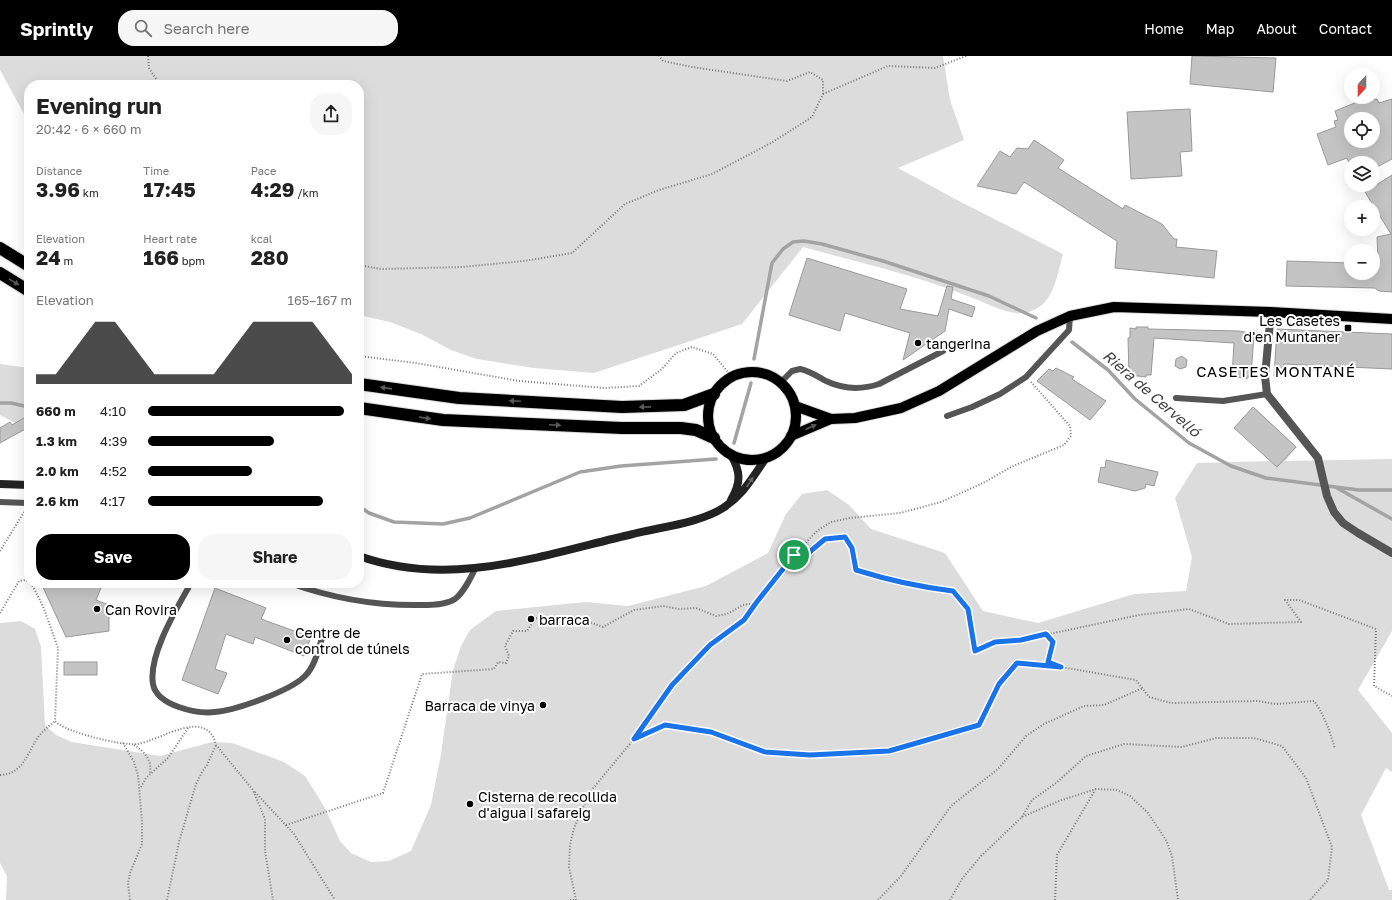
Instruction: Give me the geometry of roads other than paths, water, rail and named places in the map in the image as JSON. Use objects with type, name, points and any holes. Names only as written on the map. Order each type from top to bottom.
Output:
[{"type":"highway","points":[[0,248],[24,263]]},
{"type":"highway","points":[[0,273],[24,287]]},
{"type":"highway","points":[[364,385],[459,398],[622,407],[684,405],[714,394]]},
{"type":"highway","points":[[364,409],[443,420],[622,428],[681,428],[696,430],[714,438]]},
{"type":"main road","points":[[791,436],[831,419],[855,418],[879,414],[919,400],[944,387],[1037,331],[1070,316],[1114,307],[1271,312],[1392,319]]},
{"type":"main road","points":[[744,373],[757,373],[769,376],[780,382],[789,393],[795,406],[796,416],[791,436],[785,445],[776,453],[766,458],[747,460],[731,455],[720,446],[709,427],[708,416],[710,404],[714,394],[722,384],[732,377],[744,373]]},
{"type":"main road","points":[[795,406],[831,419]]},
{"type":"street","points":[[1271,312],[1265,376],[1267,394],[1318,458],[1326,493],[1334,512],[1343,523],[1392,553]]},
{"type":"street","points":[[730,503],[736,492],[740,477],[739,470],[731,455]]},
{"type":"street","points":[[364,557],[390,565],[413,569],[434,571],[475,569],[535,557],[691,520],[714,512],[740,496],[766,458]]},
{"type":"street","points":[[0,484],[24,485]]},
{"type":"lane","points":[[947,416],[972,407],[1000,394],[1026,377],[1069,330],[1070,316]]},
{"type":"lane","points":[[780,382],[792,371],[800,368],[837,385],[848,388],[868,387],[879,384],[943,351]]},
{"type":"lane","points":[[1176,398],[1223,401],[1267,394]]},
{"type":"lane","points":[[0,502],[24,503]]},
{"type":"lane","points":[[303,588],[349,601],[395,605],[431,605],[450,602],[456,598],[475,569]]},
{"type":"lane","points":[[188,588],[165,631],[153,669],[152,679],[155,690],[164,700],[176,706],[205,712],[221,711],[292,686],[306,675],[313,664],[324,632]]},
{"type":"waterway","points":[[754,359],[772,263],[783,249],[793,242],[804,241],[822,244],[883,261],[989,296],[1036,318]]},
{"type":"waterway","name":"Riera de Cervelló","points":[[1072,342],[1108,370],[1135,399],[1189,443],[1231,466],[1266,478],[1359,490],[1392,490]]},
{"type":"waterway","points":[[734,443],[751,383]]},
{"type":"waterway","points":[[0,403],[11,403],[24,406]]},
{"type":"waterway","points":[[364,510],[369,513],[394,522],[443,524],[470,518],[580,472],[621,466],[716,459]]},
{"type":"waterway","name":"Riera de Cervelló","points":[[1337,488],[1392,519]]},
{"type":"place","name":"Les Casetes d'en Muntaner","points":[[1348,328]]},
{"type":"place","name":"tangerina","points":[[918,343]]},
{"type":"place","name":"Can Rovira","points":[[97,609]]},
{"type":"place","name":"barraca","points":[[531,619]]},
{"type":"place","name":"Centre de control de túnels","points":[[287,640]]},
{"type":"place","name":"Barraca de vinya","points":[[543,705]]},
{"type":"place","name":"Cisterna de recollida d'aigua i safareig","points":[[470,804]]},
{"type":"district","name":"CASETES MONTANÉ","points":[[1276,371]]}]
